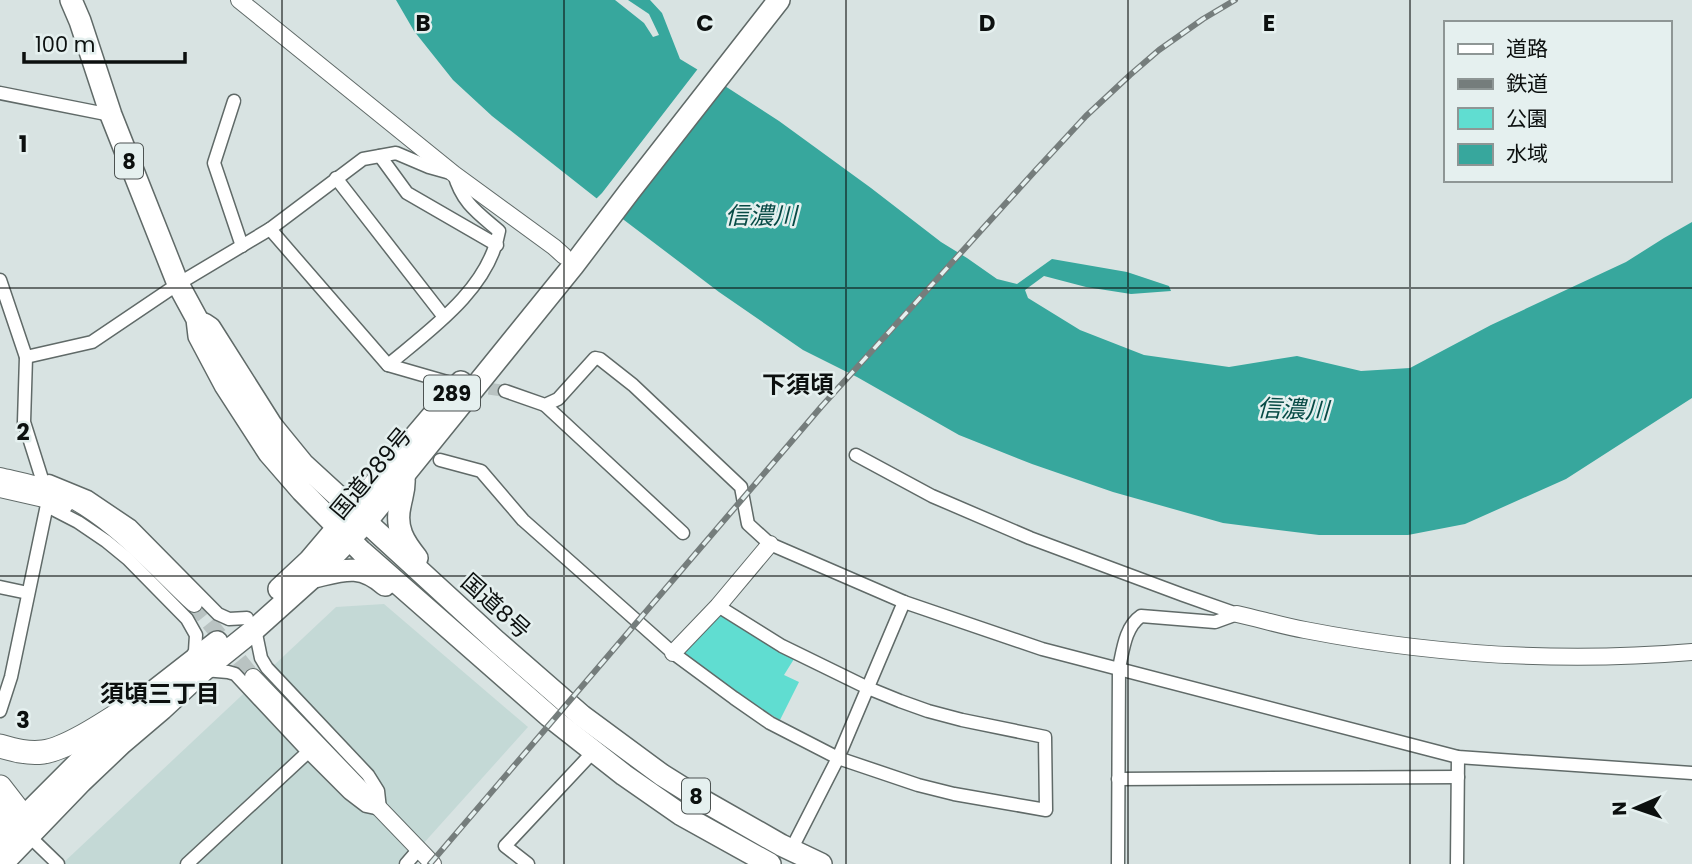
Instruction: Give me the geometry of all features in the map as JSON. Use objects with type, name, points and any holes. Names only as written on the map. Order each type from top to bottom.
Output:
[{"type":"highway","name":"国道8号","points":[[71,0],[111,116],[178,284],[197,319],[199,336],[225,385],[269,453],[344,534],[548,716],[680,814],[770,864]]},
{"type":"highway","name":"国道289号","points":[[359,516],[404,476],[765,0]]},
{"type":"highway","name":"国道289号","points":[[2,864],[13,828],[79,760],[149,695],[197,666],[313,577],[449,397],[575,249],[779,0]]},
{"type":"highway","name":"国道8号","points":[[197,319],[210,328],[251,394],[292,452],[314,475],[559,697],[662,775],[791,857],[821,864]]},
{"type":"highway","points":[[404,476],[405,491],[400,503],[399,530],[407,547],[417,557],[418,570]]},
{"type":"highway","name":"国道289号","points":[[251,624],[309,561],[344,534]]},
{"type":"highway","points":[[313,577],[343,570],[362,570],[375,576],[411,608],[437,617]]},
{"type":"highway","name":"国道289号","points":[[13,828],[162,709],[197,666]]},
{"type":"highway","points":[[0,746],[29,752],[55,749],[149,695]]},
{"type":"highway","points":[[0,787],[13,828]]},
{"type":"street","points":[[239,0],[454,174],[546,241],[575,249]]},
{"type":"street","points":[[0,93],[111,116]]},
{"type":"street","points":[[234,101],[214,163],[242,246]]},
{"type":"street","points":[[26,357],[92,342],[178,284],[270,229],[363,159],[396,153],[454,174]]},
{"type":"street","points":[[380,156],[407,193],[497,245]]},
{"type":"street","points":[[388,366],[455,307],[487,267],[497,245],[499,232],[468,204],[454,174]]},
{"type":"street","points":[[336,178],[444,317]]},
{"type":"street","points":[[270,229],[388,366],[447,382]]},
{"type":"street","points":[[0,280],[26,357],[24,422],[41,482],[89,509],[125,538],[194,604]]},
{"type":"street","points":[[545,405],[558,399],[596,358],[600,359],[633,385],[741,487],[748,524],[770,544],[904,602],[1042,649],[1458,757],[1692,773]]},
{"type":"street","points":[[505,391],[545,405],[683,533]]},
{"type":"street","points":[[856,455],[932,496],[1030,538],[1237,614],[1302,630],[1371,642],[1488,654],[1568,657],[1692,652]]},
{"type":"street","points":[[440,460],[481,471],[523,520],[673,653],[770,723],[838,758],[918,785],[1046,810],[1045,737],[928,711],[868,688],[782,646],[718,606]]},
{"type":"street","points":[[0,476],[41,482],[89,497],[131,526],[224,618],[251,624],[261,658],[267,668],[368,775],[378,791],[380,809]]},
{"type":"street","points":[[0,489],[47,503],[65,505],[125,538]]},
{"type":"street","points":[[0,710],[5,676],[28,593],[47,503]]},
{"type":"street","points":[[47,503],[106,541],[128,559],[187,619],[196,635],[197,666],[228,671],[242,680],[349,793],[366,806],[380,809]]},
{"type":"street","points":[[673,653],[718,606],[770,544]]},
{"type":"street","points":[[0,587],[28,593]]},
{"type":"street","points":[[770,864],[791,857],[838,758],[904,602]]},
{"type":"street","points":[[1118,864],[1119,668],[1125,640],[1134,621],[1141,616],[1214,622],[1237,614]]},
{"type":"street","points":[[253,677],[433,864]]},
{"type":"street","points":[[187,864],[308,752]]},
{"type":"street","points":[[528,864],[505,846],[593,752]]},
{"type":"street","points":[[1457,864],[1458,757]]},
{"type":"street","points":[[1118,779],[1458,777]]},
{"type":"street","points":[[13,828],[58,864]]},
{"type":"street","points":[[406,864],[419,849]]},
{"type":"shaded area","points":[[384,604],[528,727],[405,864],[62,864],[336,607]]},
{"type":"green space","points":[[719,613],[794,659],[784,675],[799,682],[780,720],[738,695],[681,653]]},
{"type":"water","name":"信濃川","points":[[396,0],[615,0],[644,23],[653,37],[659,35],[649,14],[628,0],[650,0],[662,13],[680,59],[779,121],[941,242],[997,279],[1017,284],[1052,259],[1127,272],[1169,286],[1171,291],[1131,294],[1086,287],[1044,276],[1025,290],[1028,298],[1080,330],[1144,355],[1229,367],[1297,356],[1361,371],[1410,368],[1491,325],[1626,262],[1692,222],[1692,398],[1566,479],[1465,524],[1408,535],[1319,535],[1223,523],[1113,492],[959,435],[857,377],[803,350],[719,292],[492,116],[453,80],[414,31]]},
{"type":"pier","points":[[700,66],[726,82],[619,221],[594,201]]},
{"type":"tunnel","points":[[471,386],[505,391]]},
{"type":"tunnel","points":[[194,604],[253,677]]},
{"type":"railway","points":[[430,864],[821,407],[1086,116],[1159,50],[1235,0]]},
{"type":"district","name":"下須頃","points":[[798,384]]},
{"type":"district","name":"須頃三丁目","points":[[160,693]]}]
